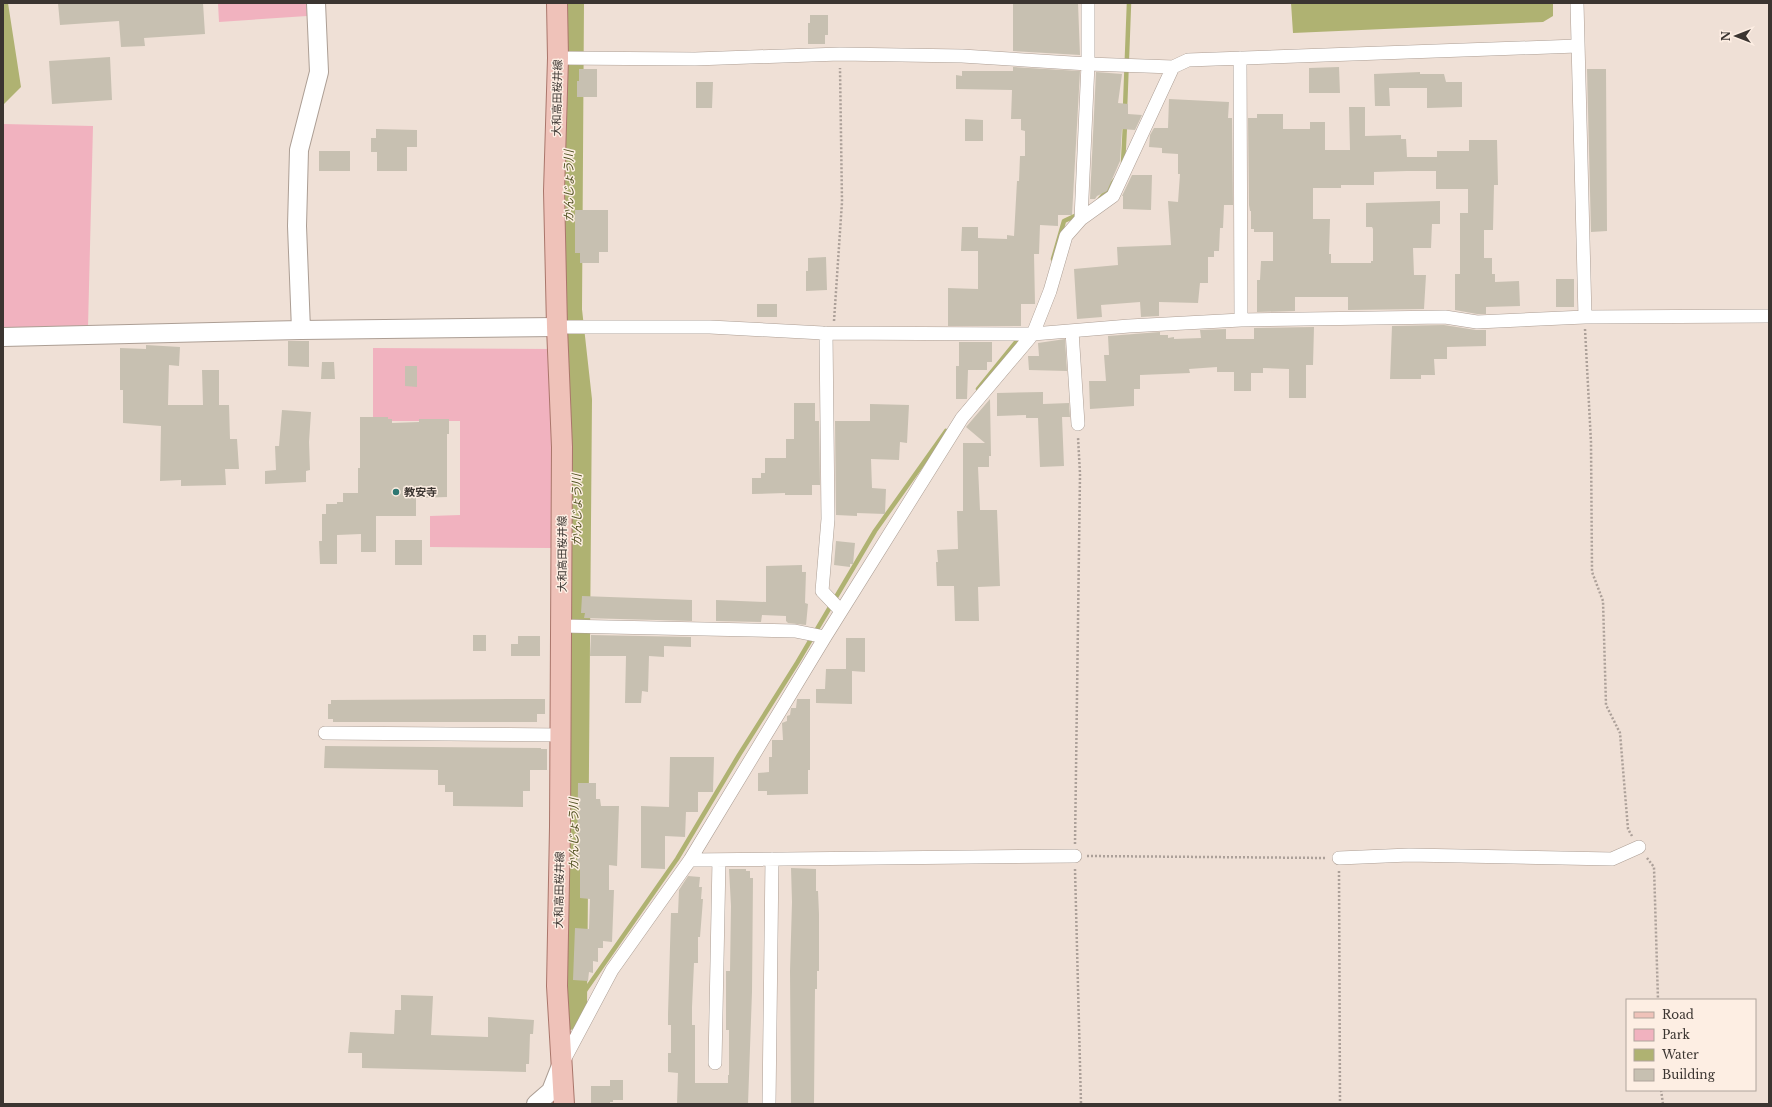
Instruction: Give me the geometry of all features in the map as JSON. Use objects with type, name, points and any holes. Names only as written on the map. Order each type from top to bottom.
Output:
[{"type":"main road","name":"大和高田桜井線","points":[[557,3],[566,58],[554,191],[566,326],[562,447],[570,627],[560,734],[557,986],[564,1104]]},
{"type":"street","points":[[302,330],[296,226],[299,150],[319,72],[316,3]]},
{"type":"street","points":[[1081,219],[1088,64],[1088,3]]},
{"type":"street","points":[[1577,3],[1585,317]]},
{"type":"street","points":[[566,58],[695,59],[840,54],[962,56],[1088,64],[1173,67],[1188,60],[1577,46]]},
{"type":"street","points":[[1240,58],[1241,320]]},
{"type":"street","points":[[536,1104],[551,1091],[562,1063],[612,970],[690,860],[841,611],[962,418],[1033,334],[1050,291],[1066,236],[1081,219],[1114,196],[1173,67]]},
{"type":"street","points":[[3,337],[566,326],[710,326],[829,333],[1033,334],[1129,326],[1241,320],[1445,317],[1477,322],[1585,317],[1769,316]]},
{"type":"street","points":[[1072,331],[1078,424]]},
{"type":"street","points":[[829,333],[828,519],[822,591],[841,611]]},
{"type":"street","points":[[570,627],[795,631],[825,637]]},
{"type":"street","points":[[325,733],[560,734]]},
{"type":"street","points":[[1339,858],[1408,855],[1612,859],[1639,847]]},
{"type":"street","points":[[690,860],[1074,856]]},
{"type":"street","points":[[769,1104],[772,859]]},
{"type":"street","points":[[716,1063],[719,860]]},
{"type":"path","points":[[829,333],[842,202],[840,54]]},
{"type":"path","points":[[1585,317],[1591,442],[1592,572],[1603,601],[1606,705],[1620,733],[1628,830],[1654,867],[1658,999]]},
{"type":"path","points":[[1078,424],[1080,474],[1074,856],[1081,1104]]},
{"type":"path","points":[[1074,856],[1339,858],[1340,1104]]},
{"type":"path","points":[[1661,1091],[1663,1104]]},
{"type":"green space","points":[[218,3],[306,3],[307,16],[219,22]]},
{"type":"green space","points":[[3,124],[93,126],[88,327],[3,328]]},
{"type":"green space","points":[[373,348],[552,349],[551,548],[430,547],[430,516],[460,515],[460,421],[373,421]]},
{"type":"water","points":[[3,3],[8,3],[21,87],[3,105]]},
{"type":"water","points":[[1291,3],[1553,3],[1553,16],[1543,22],[1293,33]]},
{"type":"building","points":[[58,3],[203,3],[205,34],[144,38],[145,46],[121,47],[119,21],[60,25]]},
{"type":"building","points":[[1013,3],[1078,3],[1080,55],[1013,51]]},
{"type":"building","points":[[810,15],[828,15],[828,35],[825,35],[825,44],[808,44],[808,23],[810,23]]},
{"type":"building","points":[[110,57],[112,100],[52,104],[49,61]]},
{"type":"building","points":[[1013,67],[1080,71],[1072,215],[1058,215],[1058,226],[1040,225],[1039,254],[1034,254],[1035,304],[1021,304],[1021,326],[948,326],[948,288],[978,289],[978,251],[961,251],[962,227],[978,227],[978,238],[1007,239],[1007,235],[1014,236],[1020,156],[1025,156],[1025,131],[1021,130],[1021,119],[1011,119],[1012,90],[956,89],[956,75],[962,76],[962,71],[1013,71]]},
{"type":"building","points":[[1339,67],[1340,93],[1309,93],[1309,68]]},
{"type":"building","points":[[579,69],[597,69],[597,97],[577,97]]},
{"type":"building","points":[[1587,69],[1606,69],[1607,231],[1591,232]]},
{"type":"building","points":[[1096,72],[1122,74],[1118,103],[1128,104],[1128,114],[1142,115],[1135,130],[1122,129],[1120,161],[1107,191],[1097,196],[1095,199],[1090,199]]},
{"type":"building","points":[[1420,72],[1420,74],[1444,74],[1446,82],[1462,82],[1462,107],[1427,108],[1427,88],[1389,88],[1390,106],[1375,106],[1374,74]]},
{"type":"building","points":[[696,82],[713,82],[712,108],[696,108]]},
{"type":"building","points":[[1169,99],[1229,102],[1228,118],[1232,118],[1233,205],[1224,205],[1223,228],[1220,228],[1219,251],[1214,251],[1214,257],[1208,257],[1208,283],[1200,283],[1198,303],[1159,302],[1159,316],[1141,317],[1140,302],[1101,305],[1102,317],[1077,319],[1074,269],[1118,265],[1117,247],[1171,245],[1168,201],[1178,202],[1180,174],[1178,174],[1178,154],[1162,153],[1162,148],[1149,147],[1150,135],[1154,128],[1168,128]]},
{"type":"building","points":[[1349,107],[1365,107],[1365,136],[1401,135],[1401,139],[1406,139],[1407,157],[1437,157],[1437,151],[1469,151],[1469,140],[1497,140],[1498,185],[1494,185],[1493,230],[1484,230],[1484,258],[1492,258],[1492,274],[1495,274],[1495,282],[1519,281],[1520,306],[1486,307],[1486,314],[1455,310],[1455,274],[1460,274],[1460,213],[1468,213],[1468,189],[1436,189],[1436,171],[1407,171],[1374,172],[1374,185],[1341,185],[1341,188],[1313,188],[1313,219],[1330,219],[1329,254],[1331,254],[1331,263],[1371,263],[1371,261],[1373,261],[1373,229],[1372,227],[1366,227],[1366,203],[1440,201],[1440,224],[1432,224],[1431,248],[1413,248],[1414,275],[1426,275],[1424,309],[1348,310],[1348,297],[1295,297],[1295,311],[1257,312],[1257,280],[1260,280],[1261,261],[1273,261],[1273,232],[1254,232],[1254,229],[1251,229],[1251,211],[1249,205],[1248,118],[1257,118],[1257,114],[1283,114],[1283,129],[1310,129],[1310,122],[1325,122],[1325,150],[1350,150]]},
{"type":"building","points":[[965,119],[983,120],[983,141],[965,141]]},
{"type":"building","points":[[376,129],[417,130],[417,147],[407,147],[407,171],[377,171],[377,152],[371,152],[371,138],[376,138]]},
{"type":"building","points":[[319,151],[350,151],[350,171],[319,171]]},
{"type":"building","points":[[1132,175],[1152,175],[1151,210],[1123,209],[1122,196]]},
{"type":"building","points":[[575,210],[608,210],[608,252],[599,252],[599,263],[580,263],[580,253],[575,253]]},
{"type":"building","points":[[826,257],[827,290],[806,291],[806,271],[808,271],[808,258]]},
{"type":"building","points":[[1556,279],[1574,279],[1574,307],[1556,307]]},
{"type":"building","points":[[757,304],[777,304],[777,317],[757,317]]},
{"type":"building","points":[[1444,325],[1486,330],[1486,346],[1447,347],[1447,359],[1434,359],[1435,375],[1421,375],[1421,379],[1390,379],[1392,326]]},
{"type":"building","points":[[1314,327],[1313,365],[1306,365],[1306,398],[1289,398],[1289,369],[1263,368],[1263,373],[1251,373],[1251,391],[1234,391],[1234,372],[1217,372],[1217,367],[1189,369],[1190,373],[1140,375],[1140,389],[1134,389],[1134,406],[1090,409],[1089,381],[1106,381],[1104,355],[1109,355],[1108,336],[1160,332],[1160,335],[1168,335],[1168,338],[1174,337],[1174,339],[1201,338],[1200,330],[1226,329],[1226,339],[1254,339],[1254,328]]},
{"type":"building","points":[[1065,339],[1067,371],[1029,370],[1028,356],[1039,356],[1038,343]]},
{"type":"building","points":[[288,341],[309,341],[309,367],[288,366]]},
{"type":"building","points":[[959,342],[992,342],[992,362],[987,362],[987,370],[968,370],[967,399],[956,399],[956,366],[959,366]]},
{"type":"building","points":[[146,345],[180,347],[179,366],[169,365],[168,405],[203,405],[202,370],[219,370],[219,405],[229,405],[230,439],[237,439],[239,469],[225,469],[226,485],[181,486],[181,480],[160,481],[161,426],[123,423],[123,390],[120,390],[120,348],[146,349]]},
{"type":"building","points":[[322,362],[334,362],[335,379],[321,379]]},
{"type":"building","points":[[405,366],[417,366],[417,387],[405,386]]},
{"type":"building","points":[[1043,392],[1043,404],[1069,403],[1070,417],[1062,417],[1064,466],[1040,467],[1038,418],[1026,418],[1026,415],[997,416],[997,393]]},
{"type":"building","points":[[990,399],[991,456],[989,456],[989,467],[978,467],[980,510],[997,510],[1000,586],[978,587],[979,621],[955,621],[954,586],[937,586],[937,550],[958,549],[957,511],[963,511],[963,443],[985,443],[966,427]]},
{"type":"building","points":[[794,403],[815,403],[815,421],[819,421],[820,485],[812,485],[812,495],[785,495],[785,493],[752,494],[752,478],[761,478],[761,473],[765,473],[765,458],[786,458],[786,439],[794,439]]},
{"type":"building","points":[[870,404],[909,405],[907,443],[900,442],[899,460],[871,459],[872,488],[886,489],[885,514],[857,513],[857,516],[836,515],[835,421],[870,421]]},
{"type":"building","points":[[282,410],[311,412],[309,442],[310,470],[306,471],[306,482],[265,484],[265,471],[276,470],[275,446],[279,446]]},
{"type":"building","points":[[360,417],[388,417],[388,419],[392,419],[392,423],[419,422],[419,419],[449,419],[449,434],[447,434],[447,497],[416,498],[416,516],[376,516],[376,552],[361,552],[361,534],[337,535],[337,564],[320,564],[319,541],[322,541],[322,514],[326,514],[326,504],[337,504],[337,502],[343,502],[343,493],[358,493],[358,468],[360,468]]},
{"type":"building","points":[[395,540],[422,540],[422,565],[395,565]]},
{"type":"building","points":[[836,541],[855,543],[853,564],[850,564],[850,567],[834,565]]},
{"type":"building","points":[[802,565],[802,572],[806,572],[805,603],[808,604],[806,625],[788,623],[786,621],[786,616],[762,615],[761,622],[716,621],[716,600],[766,602],[766,566]]},
{"type":"building","points":[[582,596],[692,600],[692,621],[584,618],[585,613],[581,613]]},
{"type":"building","points":[[473,635],[486,635],[486,651],[473,651]]},
{"type":"building","points":[[591,635],[691,637],[691,647],[664,646],[664,657],[649,656],[648,692],[642,691],[641,703],[625,703],[626,656],[590,656]]},
{"type":"building","points":[[518,636],[540,636],[540,656],[511,656],[511,644],[518,644]]},
{"type":"building","points":[[846,638],[865,638],[865,672],[852,671],[852,704],[816,703],[816,689],[825,689],[826,669],[846,669]]},
{"type":"building","points":[[545,699],[545,714],[537,714],[537,722],[333,722],[333,719],[328,719],[328,704],[331,704],[331,700]]},
{"type":"building","points":[[797,699],[810,699],[810,770],[808,770],[808,794],[767,795],[767,791],[758,791],[758,773],[769,772],[769,757],[772,757],[772,740],[783,740],[782,723],[787,721],[787,716],[790,715],[791,708],[796,708]]},
{"type":"building","points":[[325,746],[541,748],[547,749],[547,770],[530,770],[530,791],[523,791],[523,807],[453,806],[453,792],[445,792],[445,785],[438,785],[438,770],[324,768]]},
{"type":"building","points":[[670,757],[714,757],[713,792],[698,792],[698,812],[686,812],[685,837],[665,836],[665,869],[641,868],[641,806],[669,807]]},
{"type":"building","points":[[578,783],[596,783],[596,799],[600,799],[601,806],[619,806],[617,866],[609,865],[609,890],[614,890],[612,942],[603,941],[603,948],[598,948],[598,962],[593,961],[593,973],[589,972],[588,981],[573,980],[575,928],[589,929],[590,899],[580,898],[580,868],[577,868]]},
{"type":"building","points":[[791,868],[816,869],[816,891],[818,891],[819,914],[819,971],[817,971],[817,989],[815,989],[814,1104],[791,1104]]},
{"type":"building","points":[[729,869],[746,869],[746,871],[750,871],[750,878],[753,878],[752,992],[748,1104],[677,1104],[678,1073],[668,1072],[668,1053],[671,1053],[671,1025],[668,1025],[668,1014],[671,913],[678,913],[679,890],[688,876],[700,877],[699,887],[702,887],[701,899],[703,899],[700,937],[698,937],[698,963],[694,963],[692,1007],[692,1025],[695,1025],[695,1083],[728,1083],[729,1030],[726,1030],[726,971],[730,971],[731,906]]},
{"type":"building","points":[[401,995],[433,996],[431,1035],[488,1037],[488,1017],[534,1020],[533,1034],[530,1034],[529,1064],[526,1064],[526,1072],[362,1068],[362,1053],[348,1053],[350,1032],[394,1034],[395,1010],[401,1010]]},
{"type":"building","points":[[610,1080],[623,1080],[623,1100],[613,1100],[610,1104],[591,1104],[591,1086],[610,1086]]},
{"type":"waterway","name":"かんじょう川","points":[[569,1016],[573,1008],[578,400],[568,310],[570,3]]},
{"type":"waterway","points":[[1125,109],[1129,3]]},
{"type":"waterway","points":[[1123,163],[1125,125]]},
{"type":"waterway","points":[[1100,199],[1115,180]]},
{"type":"waterway","points":[[1053,259],[1064,221],[1079,214]]},
{"type":"waterway","points":[[978,389],[1020,337]]},
{"type":"waterway","points":[[573,1008],[677,859],[739,755],[797,663],[875,531],[946,431]]},
{"type":"place","name":"教安寺","points":[[396,492]]}]
